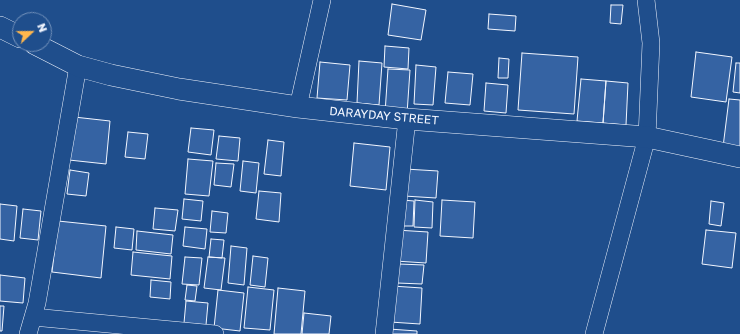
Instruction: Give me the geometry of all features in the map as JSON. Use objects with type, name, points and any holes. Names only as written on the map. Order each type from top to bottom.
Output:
[{"type":"street","points":[[298,107],[322,0]]},
{"type":"street","points":[[594,334],[647,137],[651,43],[646,0]]},
{"type":"street","points":[[0,27],[12,33]]},
{"type":"street","name":"DARAYDAY STREET","points":[[50,52],[78,66],[111,75],[179,89],[298,107],[407,119],[647,137],[740,157]]},
{"type":"street","points":[[28,334],[38,295],[78,66]]},
{"type":"street","points":[[384,334],[407,119]]},
{"type":"street","points":[[33,317],[215,334]]},
{"type":"building","points":[[392,4],[426,10],[421,40],[388,35]]},
{"type":"building","points":[[611,5],[623,5],[621,24],[610,23]]},
{"type":"building","points":[[489,14],[516,16],[515,31],[488,29]]},
{"type":"building","points":[[385,46],[409,48],[408,69],[384,67]]},
{"type":"building","points":[[696,52],[732,57],[726,102],[691,97]]},
{"type":"building","points":[[522,53],[578,57],[574,114],[518,110]]},
{"type":"building","points":[[499,58],[509,59],[508,78],[498,78]]},
{"type":"building","points":[[359,61],[382,63],[379,105],[357,103]]},
{"type":"building","points":[[320,62],[350,65],[347,100],[317,98]]},
{"type":"building","points":[[736,63],[740,63],[740,93],[733,92]]},
{"type":"building","points":[[416,65],[436,67],[433,105],[414,104]]},
{"type":"building","points":[[388,69],[410,70],[407,114],[385,113]]},
{"type":"building","points":[[448,72],[473,74],[470,105],[445,103]]},
{"type":"building","points":[[581,79],[606,81],[603,123],[577,121]]},
{"type":"building","points":[[606,81],[628,83],[626,125],[603,123]]},
{"type":"building","points":[[486,83],[508,85],[506,113],[484,111]]},
{"type":"building","points":[[729,99],[740,100],[740,149],[723,147]]},
{"type":"building","points":[[74,117],[110,121],[106,164],[69,160]]},
{"type":"building","points":[[191,128],[214,130],[211,155],[188,152]]},
{"type":"building","points":[[128,132],[148,134],[145,159],[125,157]]},
{"type":"building","points":[[219,136],[240,138],[238,161],[216,159]]},
{"type":"building","points":[[268,140],[284,142],[281,176],[264,174]]},
{"type":"building","points":[[354,143],[390,147],[386,190],[350,186]]},
{"type":"building","points":[[188,159],[213,161],[209,196],[185,194]]},
{"type":"building","points":[[243,161],[259,163],[256,193],[240,191]]},
{"type":"building","points":[[216,163],[234,164],[231,187],[214,185]]},
{"type":"building","points":[[405,169],[438,171],[436,198],[404,196]]},
{"type":"building","points":[[70,170],[89,173],[86,196],[67,194]]},
{"type":"building","points":[[259,191],[281,193],[279,222],[256,219]]},
{"type":"building","points":[[184,199],[203,201],[201,221],[182,219]]},
{"type":"building","points":[[402,200],[414,201],[413,226],[401,226]]},
{"type":"building","points":[[415,200],[433,202],[432,228],[414,227]]},
{"type":"building","points":[[442,200],[475,202],[473,238],[440,236]]},
{"type":"building","points":[[711,201],[724,203],[721,226],[709,224]]},
{"type":"building","points":[[0,204],[17,206],[14,241],[0,239]]},
{"type":"building","points":[[155,208],[178,210],[175,231],[153,229]]},
{"type":"building","points":[[23,209],[41,211],[38,240],[20,238]]},
{"type":"building","points":[[212,211],[228,213],[226,233],[210,232]]},
{"type":"building","points":[[58,221],[106,226],[101,278],[52,272]]},
{"type":"building","points":[[116,227],[134,229],[132,250],[114,248]]},
{"type":"building","points":[[185,227],[207,229],[205,249],[183,246]]},
{"type":"building","points":[[396,230],[428,232],[426,263],[395,261]]},
{"type":"building","points":[[706,230],[736,233],[732,268],[702,264]]},
{"type":"building","points":[[137,231],[173,235],[171,254],[136,250]]},
{"type":"building","points":[[211,239],[224,240],[222,258],[209,257]]},
{"type":"building","points":[[231,246],[247,248],[244,285],[228,283]]},
{"type":"building","points":[[133,252],[172,256],[170,279],[131,275]]},
{"type":"building","points":[[253,256],[268,258],[265,287],[250,285]]},
{"type":"building","points":[[185,257],[202,258],[199,285],[182,284]]},
{"type":"building","points":[[208,257],[225,258],[221,290],[204,288]]},
{"type":"building","points":[[399,264],[424,265],[422,284],[397,283]]},
{"type":"building","points":[[0,275],[25,278],[23,303],[0,301]]},
{"type":"building","points":[[151,280],[171,282],[170,299],[150,297]]},
{"type":"building","points":[[187,285],[197,286],[195,301],[185,300]]},
{"type":"building","points":[[392,286],[422,288],[420,324],[390,322]]},
{"type":"building","points":[[248,287],[274,290],[270,330],[244,328]]},
{"type":"building","points":[[278,288],[305,291],[301,334],[274,334]]},
{"type":"building","points":[[218,290],[244,293],[240,331],[214,328]]},
{"type":"building","points":[[186,301],[208,303],[206,325],[184,323]]},
{"type":"building","points":[[0,306],[4,306],[2,331],[0,331]]},
{"type":"building","points":[[304,313],[331,316],[329,334],[302,334]]},
{"type":"building","points":[[389,329],[417,331],[417,334],[389,334]]}]
